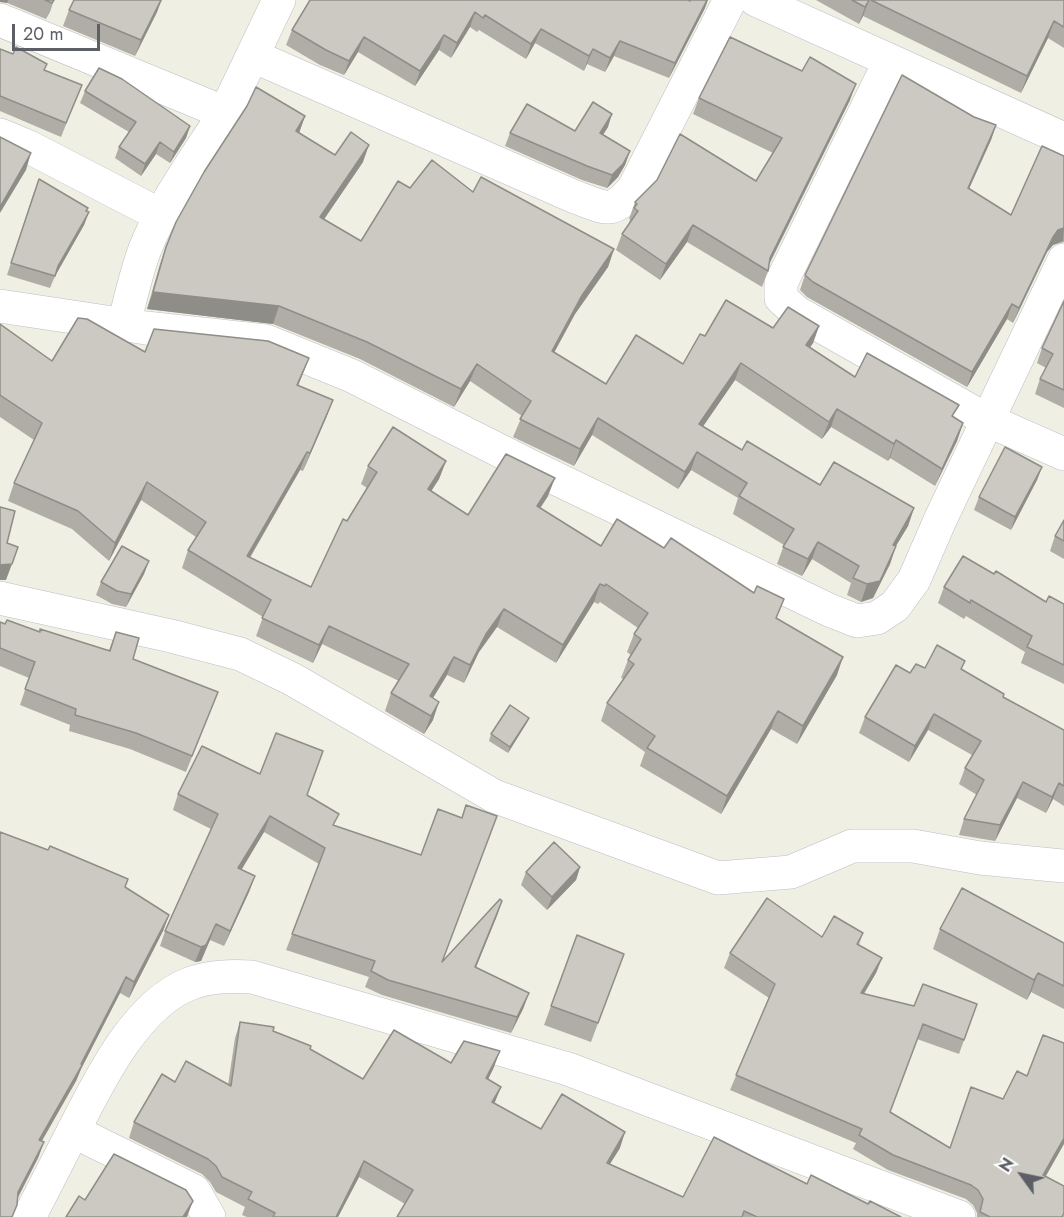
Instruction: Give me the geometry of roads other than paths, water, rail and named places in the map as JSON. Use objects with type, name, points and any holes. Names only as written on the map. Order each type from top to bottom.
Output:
[{"type":"street","points":[[124,325],[131,293],[146,248],[173,195],[225,113],[279,0]]},
{"type":"street","points":[[253,56],[575,197],[603,207],[613,208],[623,202],[634,188],[730,0]]},
{"type":"street","points":[[756,0],[1064,139]]},
{"type":"street","points":[[0,20],[225,113]]},
{"type":"street","points":[[890,61],[781,282],[782,298],[796,312],[987,420],[1064,454]]},
{"type":"street","points":[[0,135],[29,147],[162,216]]},
{"type":"street","points":[[0,306],[124,325],[266,341],[352,376],[532,467],[829,610],[857,621],[877,618],[895,606],[914,580],[987,420],[1064,260]]},
{"type":"street","points":[[0,598],[171,636],[240,654],[292,679],[494,796],[718,878],[791,872],[852,846],[913,846],[980,858],[1064,866]]},
{"type":"street","points":[[29,1217],[107,1065],[137,1026],[162,999],[188,984],[219,975],[252,977],[568,1069],[958,1217]]},
{"type":"street","points":[[74,1131],[194,1191],[209,1217]]}]
